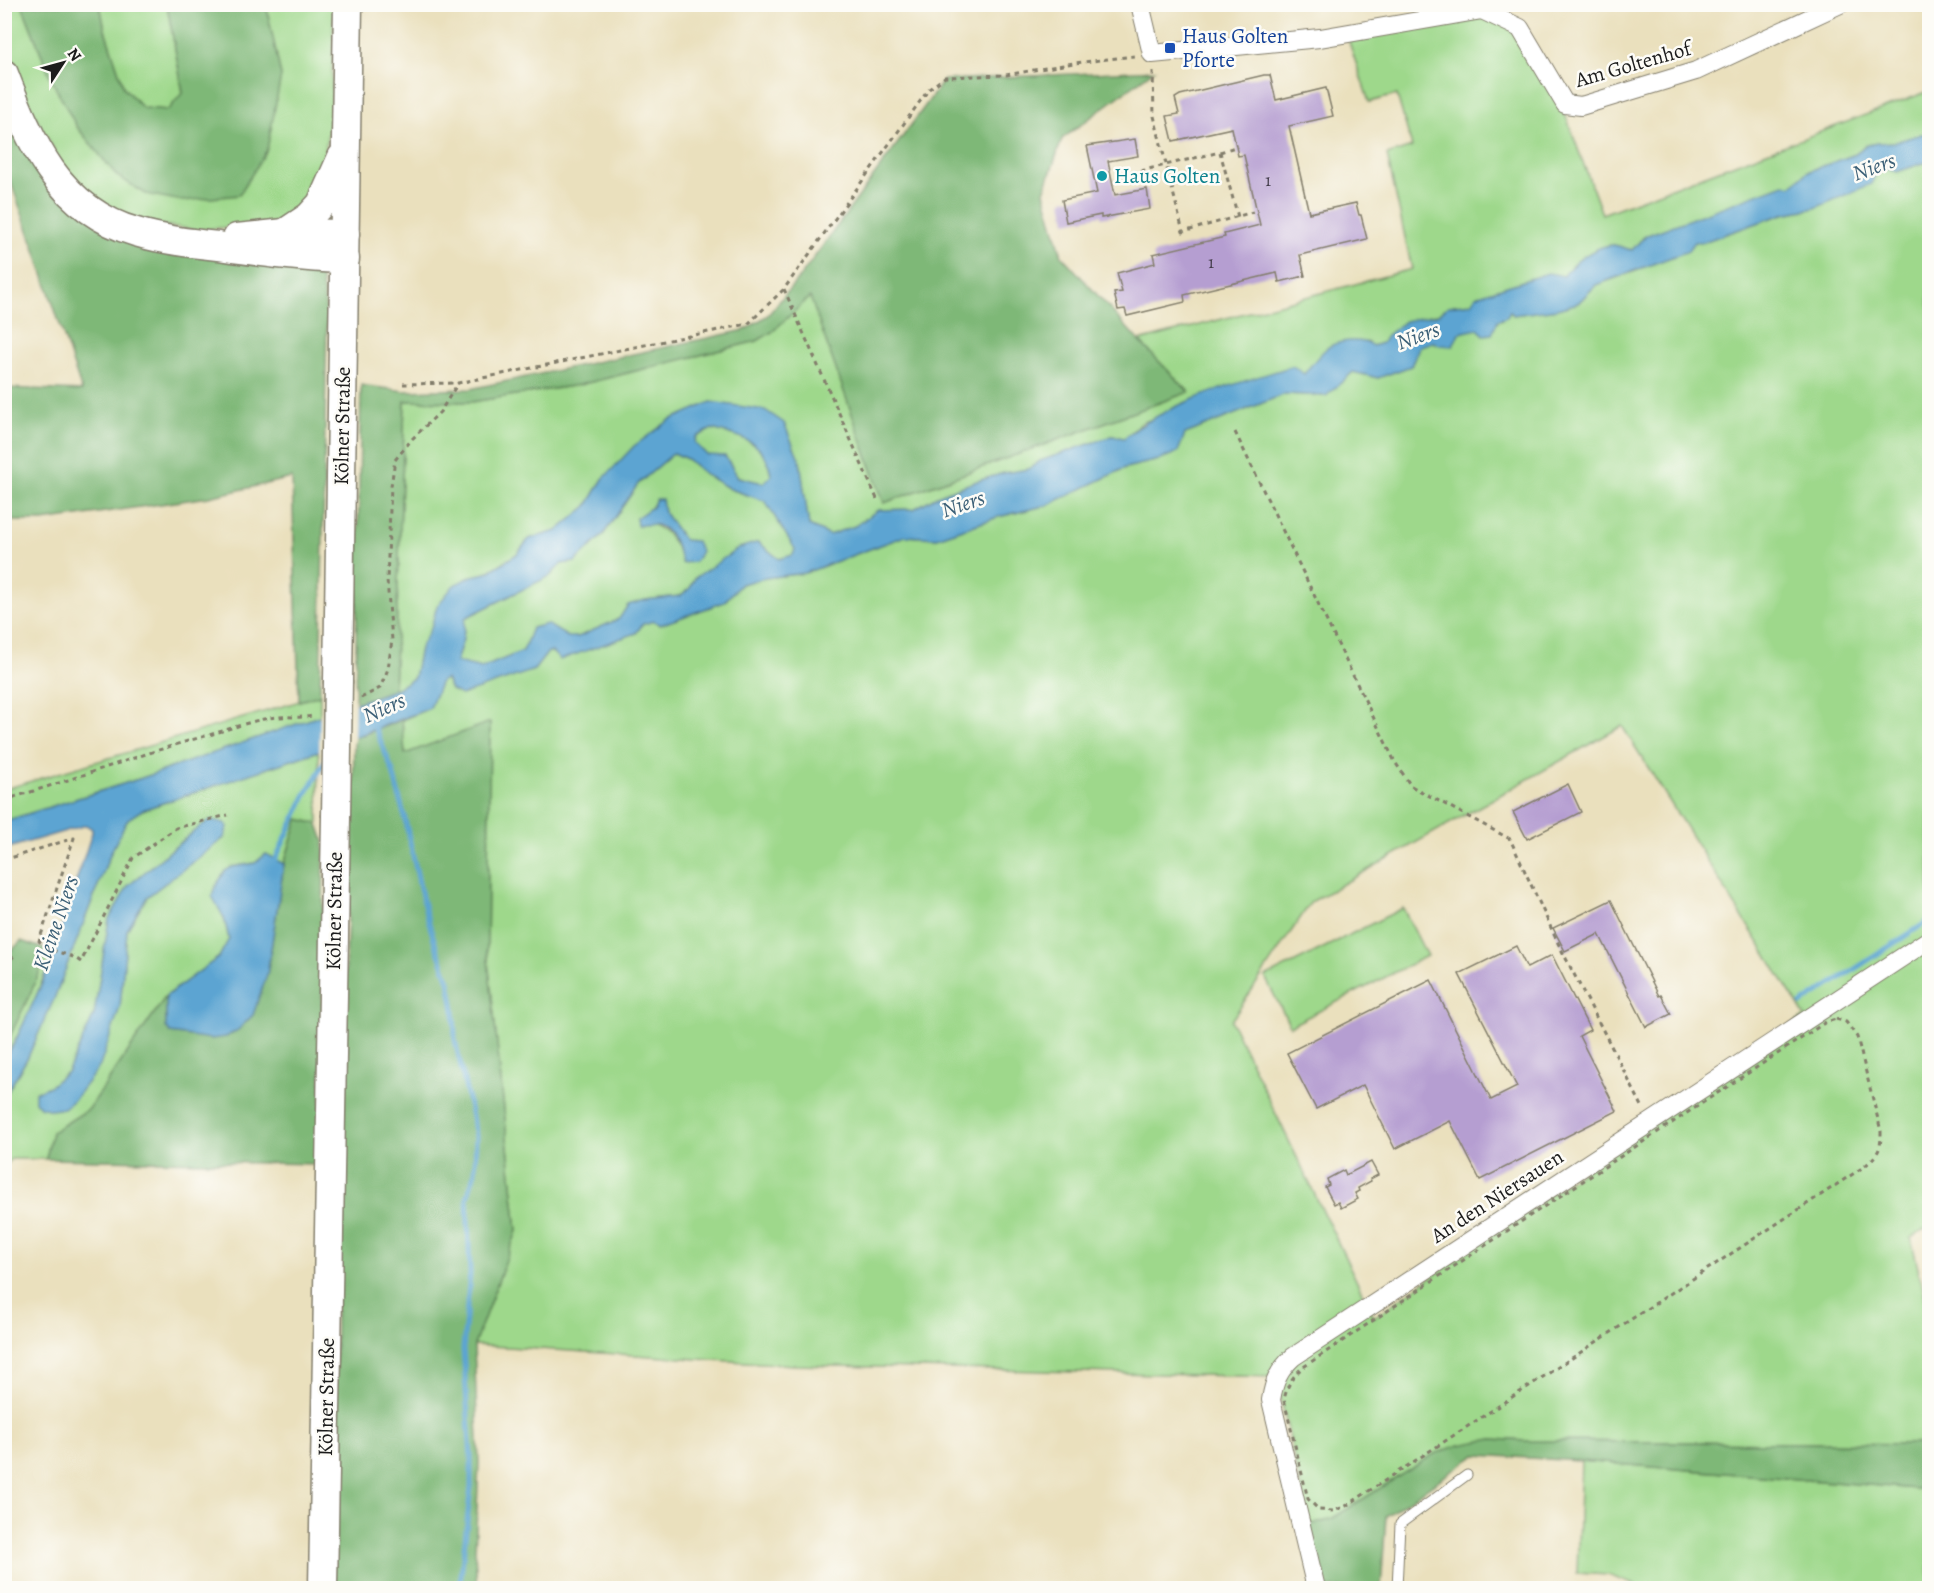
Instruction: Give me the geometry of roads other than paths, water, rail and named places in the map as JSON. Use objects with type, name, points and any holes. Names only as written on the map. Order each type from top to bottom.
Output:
[{"type":"main road","name":"Kölner Straße","points":[[323,1588],[336,817],[348,690],[345,247],[348,4]]},
{"type":"main road","points":[[4,74],[20,117],[37,150],[58,180],[84,206],[134,232],[160,238],[305,258],[345,247]]},
{"type":"main road","points":[[285,233],[309,217],[321,204],[346,147]]},
{"type":"main road","points":[[187,242],[285,233],[345,247]]},
{"type":"street","name":"Am Goltenhof","points":[[1140,4],[1152,54],[1320,38],[1482,10],[1520,28],[1565,104],[1581,106],[1696,71],[1840,4]]},
{"type":"street","name":"An den Niersauen","points":[[1316,1588],[1271,1400],[1274,1383],[1281,1369],[1293,1357],[1929,939]]},
{"type":"lane","points":[[1397,1588],[1400,1524],[1467,1475]]},
{"type":"water","name":"Niers","points":[[1929,132],[1929,161],[1897,172],[1885,168],[1877,171],[1871,184],[1815,208],[1783,214],[1703,242],[1695,242],[1688,251],[1596,285],[1578,303],[1557,309],[1513,315],[1510,311],[1507,317],[1498,320],[1492,334],[1484,335],[1478,329],[1459,333],[1453,346],[1433,342],[1420,346],[1411,366],[1378,378],[1353,372],[1326,396],[1285,394],[1185,434],[1178,452],[1159,460],[1125,468],[1048,505],[998,517],[937,538],[905,536],[805,573],[765,578],[741,584],[724,602],[660,625],[654,621],[643,624],[636,633],[560,660],[552,652],[548,652],[534,670],[461,695],[451,690],[446,679],[441,681],[430,708],[319,751],[142,810],[128,819],[111,852],[54,999],[28,1057],[5,1096],[5,1058],[15,1042],[43,981],[92,829],[86,825],[5,849],[5,821],[142,778],[394,690],[414,678],[420,648],[431,628],[437,606],[454,585],[472,576],[487,573],[517,554],[529,539],[557,531],[587,506],[603,479],[634,446],[670,420],[711,402],[765,410],[784,423],[800,461],[809,526],[829,535],[855,526],[878,510],[914,509],[937,496],[974,482],[1004,473],[1029,469],[1040,461],[1112,436],[1124,438],[1163,413],[1205,394],[1293,366],[1304,374],[1327,348],[1337,343],[1363,342],[1373,346],[1382,343],[1386,336],[1405,321],[1439,314],[1448,306],[1472,303],[1476,296],[1548,273],[1564,276],[1578,260],[1592,251],[1613,245],[1632,250],[1645,236],[1784,184],[1791,186],[1807,172],[1856,154],[1864,146],[1895,142]],"holes":[[[712,429],[751,442],[764,455],[769,464],[771,476],[763,483],[738,477],[725,456],[707,455],[695,443],[696,437]],[[674,453],[687,459],[706,475],[730,489],[765,501],[795,549],[793,555],[779,559],[758,542],[739,548],[695,578],[690,588],[680,596],[645,600],[628,605],[619,619],[578,637],[568,637],[547,624],[532,628],[523,651],[482,668],[456,662],[463,639],[465,618],[550,576],[561,564],[575,562],[603,535],[638,484]]]},
{"type":"water","points":[[656,499],[662,499],[664,512],[684,540],[696,541],[701,551],[695,562],[682,563],[674,541],[662,527],[637,526],[636,518],[652,507]]},
{"type":"water","points":[[210,820],[225,823],[228,827],[224,838],[147,897],[127,930],[120,1007],[100,1066],[73,1101],[64,1108],[52,1110],[40,1107],[35,1101],[35,1092],[50,1086],[68,1071],[94,1015],[109,919],[128,886]]},
{"type":"water","points":[[266,854],[284,864],[267,975],[253,1015],[238,1030],[226,1037],[211,1039],[170,1033],[166,1027],[166,996],[219,957],[229,939],[224,918],[212,896],[214,889],[225,871],[232,867],[255,863]]},
{"type":"waterway","name":"Niers","points":[[374,725],[393,772],[425,910],[449,981],[454,1010],[455,1040],[476,1135],[475,1172],[467,1198],[470,1273],[463,1349],[471,1486],[458,1588]]},
{"type":"waterway","points":[[275,860],[306,794],[326,760]]},
{"type":"waterway","points":[[1801,1004],[1930,920]]},
{"type":"place","name":"Haus Golten Pforte","points":[[1170,48]]},
{"type":"place","name":"Haus Golten","points":[[1102,176]]},
{"type":"water label","name":"Kleine Niers","points":[[56,923]]}]
